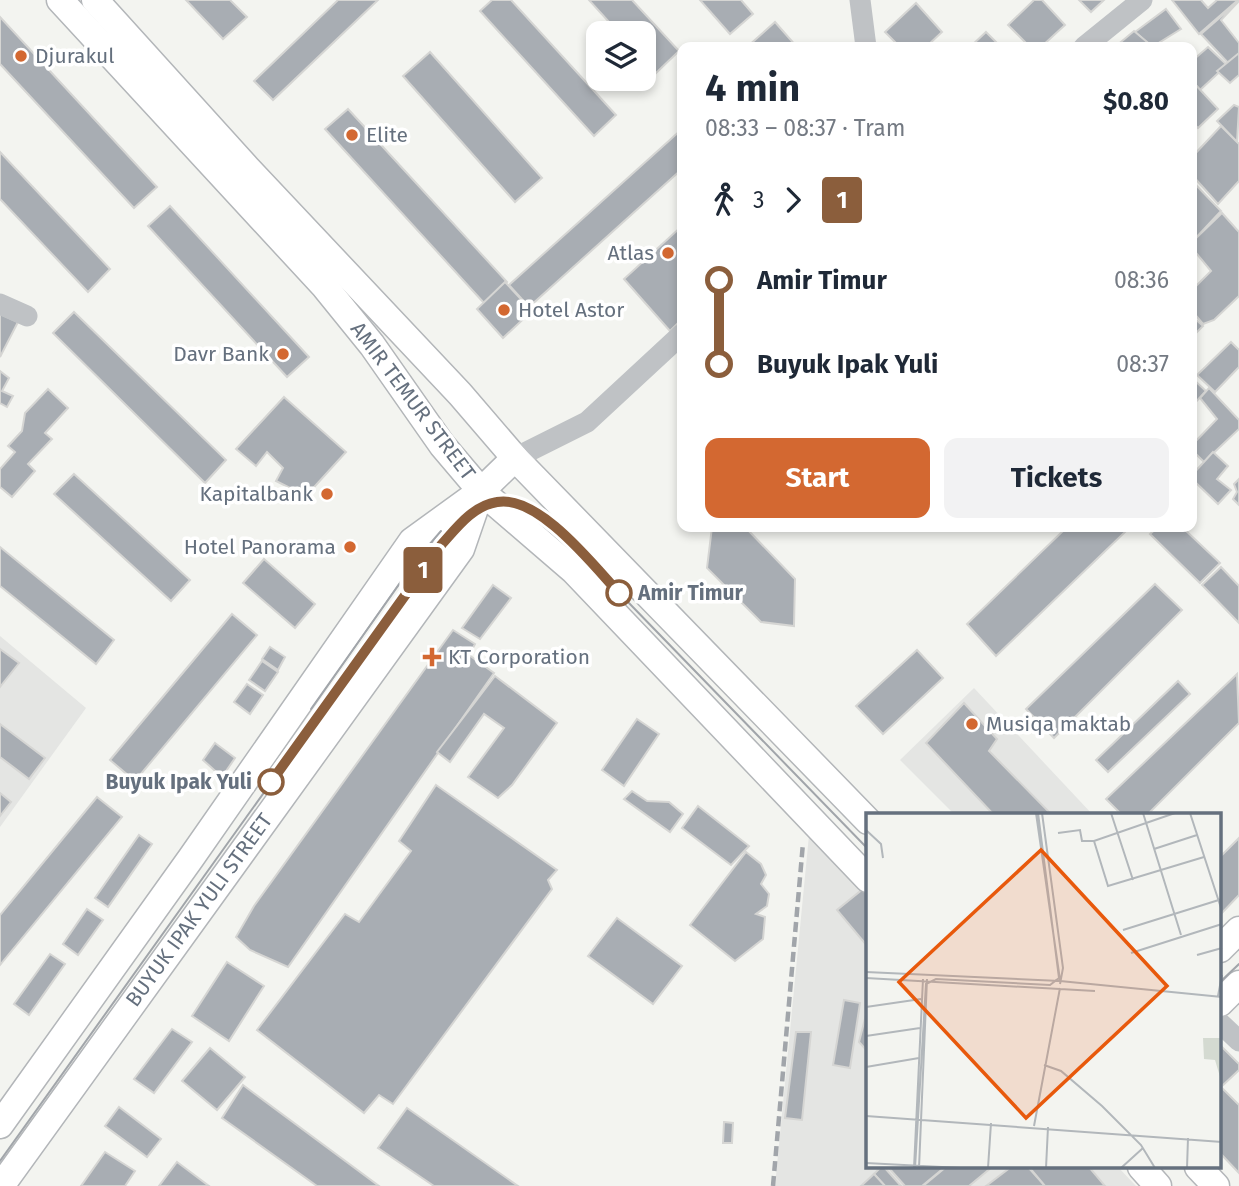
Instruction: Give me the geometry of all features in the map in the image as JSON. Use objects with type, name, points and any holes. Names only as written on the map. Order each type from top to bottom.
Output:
[{"type":"main road","name":"AMIR TEMUR STREET","points":[[60,0],[325,287],[372,345],[442,445],[481,491],[574,571],[866,877]]},
{"type":"main road","name":"AMIR TEMUR STREET","points":[[95,0],[247,168],[460,394],[515,458],[866,819]]},
{"type":"main road","name":"BUYUK IPAK YULI STREET","points":[[0,1125],[199,848],[412,541],[481,491],[515,458]]},
{"type":"main road","name":"BUYUK IPAK YULI STREET","points":[[1,1186],[461,549],[481,491]]},
{"type":"main road","points":[[1222,947],[1239,930]]},
{"type":"main road","points":[[1222,1001],[1239,984]]},
{"type":"main road","points":[[1142,1168],[1158,1186]]},
{"type":"main road","points":[[1199,1168],[1216,1186]]},
{"type":"street","points":[[860,0],[865,42]]},
{"type":"street","points":[[1090,42],[1142,0]]},
{"type":"street","points":[[0,304],[27,316]]},
{"type":"street","points":[[515,458],[586,422],[677,339]]},
{"type":"street","points":[[1222,1025],[1239,1041]]},
{"type":"shaded area","points":[[0,636],[86,708],[0,827]]},
{"type":"shaded area","name":"Musiqa maktab","points":[[974,688],[1091,813],[953,813],[900,760]]},
{"type":"shaded area","points":[[809,835],[866,893],[866,1168],[1119,1168],[1136,1186],[775,1186]]},
{"type":"building","points":[[186,0],[230,0],[247,17],[223,39]]},
{"type":"building","points":[[338,0],[378,0],[273,100],[254,81]]},
{"type":"building","points":[[492,0],[511,0],[586,82],[586,91],[594,91],[616,115],[594,136],[480,11]]},
{"type":"building","points":[[589,0],[632,0],[651,21],[608,21]]},
{"type":"building","points":[[700,0],[741,0],[753,14],[730,34]]},
{"type":"building","points":[[1034,0],[1042,0],[1065,25],[1046,42],[1025,42],[1008,25]]},
{"type":"building","points":[[1079,0],[1104,0],[1091,12]]},
{"type":"building","points":[[1172,0],[1201,0],[1208,8],[1217,0],[1238,0],[1199,34]]},
{"type":"building","points":[[1239,1],[1221,20],[1239,43],[1239,56],[1230,65],[1201,34]]},
{"type":"building","points":[[916,3],[942,32],[931,42],[895,42],[885,32]]},
{"type":"building","points":[[1166,9],[1181,29],[1160,42],[1146,42],[1135,32]]},
{"type":"building","points":[[0,17],[157,187],[134,208],[0,64]]},
{"type":"building","points":[[775,22],[793,42],[753,42]]},
{"type":"building","points":[[656,26],[677,49],[677,53],[656,73]]},
{"type":"building","points":[[1134,31],[1147,42],[1121,42]]},
{"type":"building","points":[[986,32],[996,42],[975,42]]},
{"type":"building","points":[[1208,47],[1227,65],[1200,90],[1197,86],[1197,57]]},
{"type":"building","points":[[430,52],[542,178],[515,202],[403,76]]},
{"type":"building","points":[[1239,53],[1239,75],[1230,83],[1217,71]]},
{"type":"building","points":[[1197,86],[1218,109],[1197,127]]},
{"type":"building","points":[[1234,105],[1239,107],[1237,142],[1217,121]]},
{"type":"building","points":[[348,109],[507,282],[484,303],[325,129]]},
{"type":"building","points":[[1221,126],[1239,144],[1239,181],[1218,204],[1197,181],[1197,152]]},
{"type":"building","points":[[677,134],[677,174],[529,307],[509,285]]},
{"type":"building","points":[[0,152],[110,269],[88,292],[0,199]]},
{"type":"building","points":[[1197,186],[1221,211],[1197,237]]},
{"type":"building","points":[[170,206],[309,357],[287,377],[148,226]]},
{"type":"building","points":[[1222,213],[1239,232],[1239,296],[1214,320],[1203,324],[1197,317],[1197,285],[1211,271],[1197,254],[1197,237]]},
{"type":"building","name":"Atlas","points":[[677,231],[677,324],[670,331],[624,279]]},
{"type":"building","name":"Hotel Astor","points":[[505,282],[532,311],[503,338],[477,309]]},
{"type":"building","points":[[74,312],[226,460],[205,483],[53,333]]},
{"type":"building","points":[[0,314],[18,322],[0,357]]},
{"type":"building","points":[[1197,321],[1203,326],[1197,332]]},
{"type":"building","points":[[1231,342],[1239,350],[1239,367],[1215,392],[1197,375]]},
{"type":"building","points":[[0,371],[9,378],[2,391],[13,396],[7,407],[0,403]]},
{"type":"building","points":[[1197,383],[1206,391],[1197,401]]},
{"type":"building","points":[[1209,388],[1239,420],[1239,429],[1204,462],[1197,455],[1197,440],[1217,419],[1200,398]]},
{"type":"building","points":[[48,389],[68,408],[45,433],[52,439],[28,464],[35,471],[12,497],[0,487],[0,469],[15,452],[8,446],[22,431],[25,413]]},
{"type":"building","points":[[284,397],[346,452],[306,496],[276,481],[283,468],[267,452],[256,466],[236,449]]},
{"type":"building","points":[[1213,452],[1228,466],[1217,479],[1231,490],[1218,504],[1197,484],[1197,470]]},
{"type":"building","points":[[74,474],[190,580],[171,601],[54,494]]},
{"type":"building","points":[[1239,479],[1239,505],[1233,499],[1237,492],[1234,484]]},
{"type":"building","points":[[711,532],[750,532],[795,579],[794,626],[761,622],[707,568]]},
{"type":"building","points":[[1062,532],[1125,532],[996,656],[967,624]]},
{"type":"building","points":[[1187,532],[1220,563],[1200,583],[1150,534]]},
{"type":"building","points":[[0,547],[114,640],[96,664],[0,586]]},
{"type":"building","points":[[264,559],[315,604],[295,628],[243,583]]},
{"type":"building","points":[[1221,567],[1239,586],[1239,623],[1202,585]]},
{"type":"building","points":[[1155,584],[1182,610],[1054,738],[1026,709]]},
{"type":"building","points":[[493,585],[511,598],[480,639],[462,628]]},
{"type":"building","points":[[232,614],[257,635],[135,781],[110,760]]},
{"type":"building","points":[[453,630],[475,644],[469,655],[494,673],[288,967],[250,950],[236,937],[254,906]]},
{"type":"building","points":[[270,647],[285,657],[278,670],[262,659]]},
{"type":"building","points":[[0,649],[19,663],[0,687]]},
{"type":"building","points":[[917,650],[943,678],[883,734],[856,706]]},
{"type":"building","points":[[262,661],[278,672],[265,691],[249,680]]},
{"type":"building","points":[[1237,674],[1239,723],[1149,813],[1120,813],[1106,799]]},
{"type":"building","points":[[495,676],[557,723],[512,785],[498,798],[468,777],[504,728],[484,714],[450,762],[437,752]]},
{"type":"building","points":[[1178,681],[1190,694],[1108,772],[1096,760]]},
{"type":"building","points":[[247,684],[263,695],[250,714],[234,702]]},
{"type":"building","points":[[964,703],[997,739],[989,751],[1050,813],[992,813],[926,743]]},
{"type":"building","points":[[637,719],[659,734],[624,786],[602,770]]},
{"type":"building","points":[[0,724],[45,758],[29,779],[0,757]]},
{"type":"building","points":[[215,743],[235,758],[222,777],[203,760]]},
{"type":"building","points":[[436,785],[557,870],[548,880],[552,889],[393,1104],[379,1095],[364,1113],[257,1030],[345,914],[359,922],[411,851],[399,841]]},
{"type":"building","points":[[632,791],[647,801],[669,802],[683,814],[670,832],[624,799]]},
{"type":"building","points":[[0,793],[11,802],[0,816]]},
{"type":"building","points":[[97,797],[122,817],[0,965],[0,915]]},
{"type":"building","points":[[698,806],[749,846],[731,865],[682,828]]},
{"type":"building","points":[[139,835],[152,844],[108,907],[95,898]]},
{"type":"building","points":[[1239,838],[1239,895],[1222,913],[1222,855]]},
{"type":"building","points":[[746,852],[761,864],[766,875],[761,884],[769,894],[767,906],[756,914],[765,917],[763,939],[735,961],[690,925]]},
{"type":"building","points":[[863,889],[866,893],[866,945],[837,910]]},
{"type":"building","points":[[87,909],[103,920],[78,955],[63,944]]},
{"type":"building","points":[[617,918],[682,966],[653,1004],[588,956]]},
{"type":"building","points":[[50,954],[65,964],[29,1015],[14,1004]]},
{"type":"building","points":[[227,962],[264,986],[229,1041],[192,1016]]},
{"type":"building","points":[[844,1000],[860,1003],[850,1068],[833,1065]]},
{"type":"building","points":[[866,1015],[866,1050],[859,1042]]},
{"type":"building","points":[[172,1029],[192,1042],[154,1093],[134,1079]]},
{"type":"building","points":[[796,1032],[811,1032],[802,1120],[785,1118]]},
{"type":"building","points":[[1222,1047],[1239,1064],[1239,1070],[1222,1086]]},
{"type":"building","points":[[210,1048],[245,1077],[217,1110],[182,1081]]},
{"type":"building","points":[[243,1085],[379,1186],[317,1186],[222,1118]]},
{"type":"building","points":[[1222,1088],[1239,1105],[1239,1173],[1222,1155]]},
{"type":"building","points":[[119,1107],[161,1139],[147,1157],[105,1126]]},
{"type":"building","points":[[407,1108],[518,1186],[434,1186],[378,1148]]},
{"type":"building","points":[[724,1122],[733,1123],[732,1143],[723,1143]]},
{"type":"building","points":[[105,1152],[135,1171],[125,1186],[81,1186]]},
{"type":"building","points":[[177,1162],[209,1186],[159,1186]]},
{"type":"building","points":[[880,1168],[885,1168],[901,1186],[885,1186],[874,1174]]},
{"type":"building","points":[[889,1168],[944,1168],[922,1186],[905,1186]]},
{"type":"building","points":[[945,1168],[991,1168],[969,1186],[923,1186]]},
{"type":"building","points":[[1010,1168],[1029,1168],[1045,1186],[986,1186]]},
{"type":"building","points":[[1030,1168],[1090,1168],[1105,1186],[1045,1186]]},
{"type":"building","points":[[874,1174],[885,1186],[861,1186]]},
{"type":"tram line","name":"1","points":[[271,782],[442,544],[464,519],[478,510],[494,502],[521,504],[546,519],[619,593]]},
{"type":"tram line","points":[[0,1161],[442,544],[471,516],[497,503],[525,507],[558,530],[866,847]]},
{"type":"tram line","points":[[311,709],[417,559],[441,531]]},
{"type":"tram line","points":[[1222,980],[1239,964]]},
{"type":"railway","points":[[773,1186],[803,843]]},
{"type":"place","name":"Djurakul","points":[[21,56]]},
{"type":"place","name":"Elite","points":[[352,135]]},
{"type":"place","name":"Atlas","points":[[668,253]]},
{"type":"place","name":"Hotel Astor","points":[[504,310]]},
{"type":"place","name":"Davr Bank","points":[[283,354]]},
{"type":"place","name":"Kapitalbank","points":[[327,494]]},
{"type":"place","name":"Hotel Panorama","points":[[350,547]]},
{"type":"place","name":"Amir Timur","points":[[619,593]]},
{"type":"place","name":"KT Corporation","points":[[432,657]]},
{"type":"place","name":"Musiqa maktab","points":[[972,724]]},
{"type":"place","name":"Buyuk Ipak Yuli","points":[[271,782]]}]
